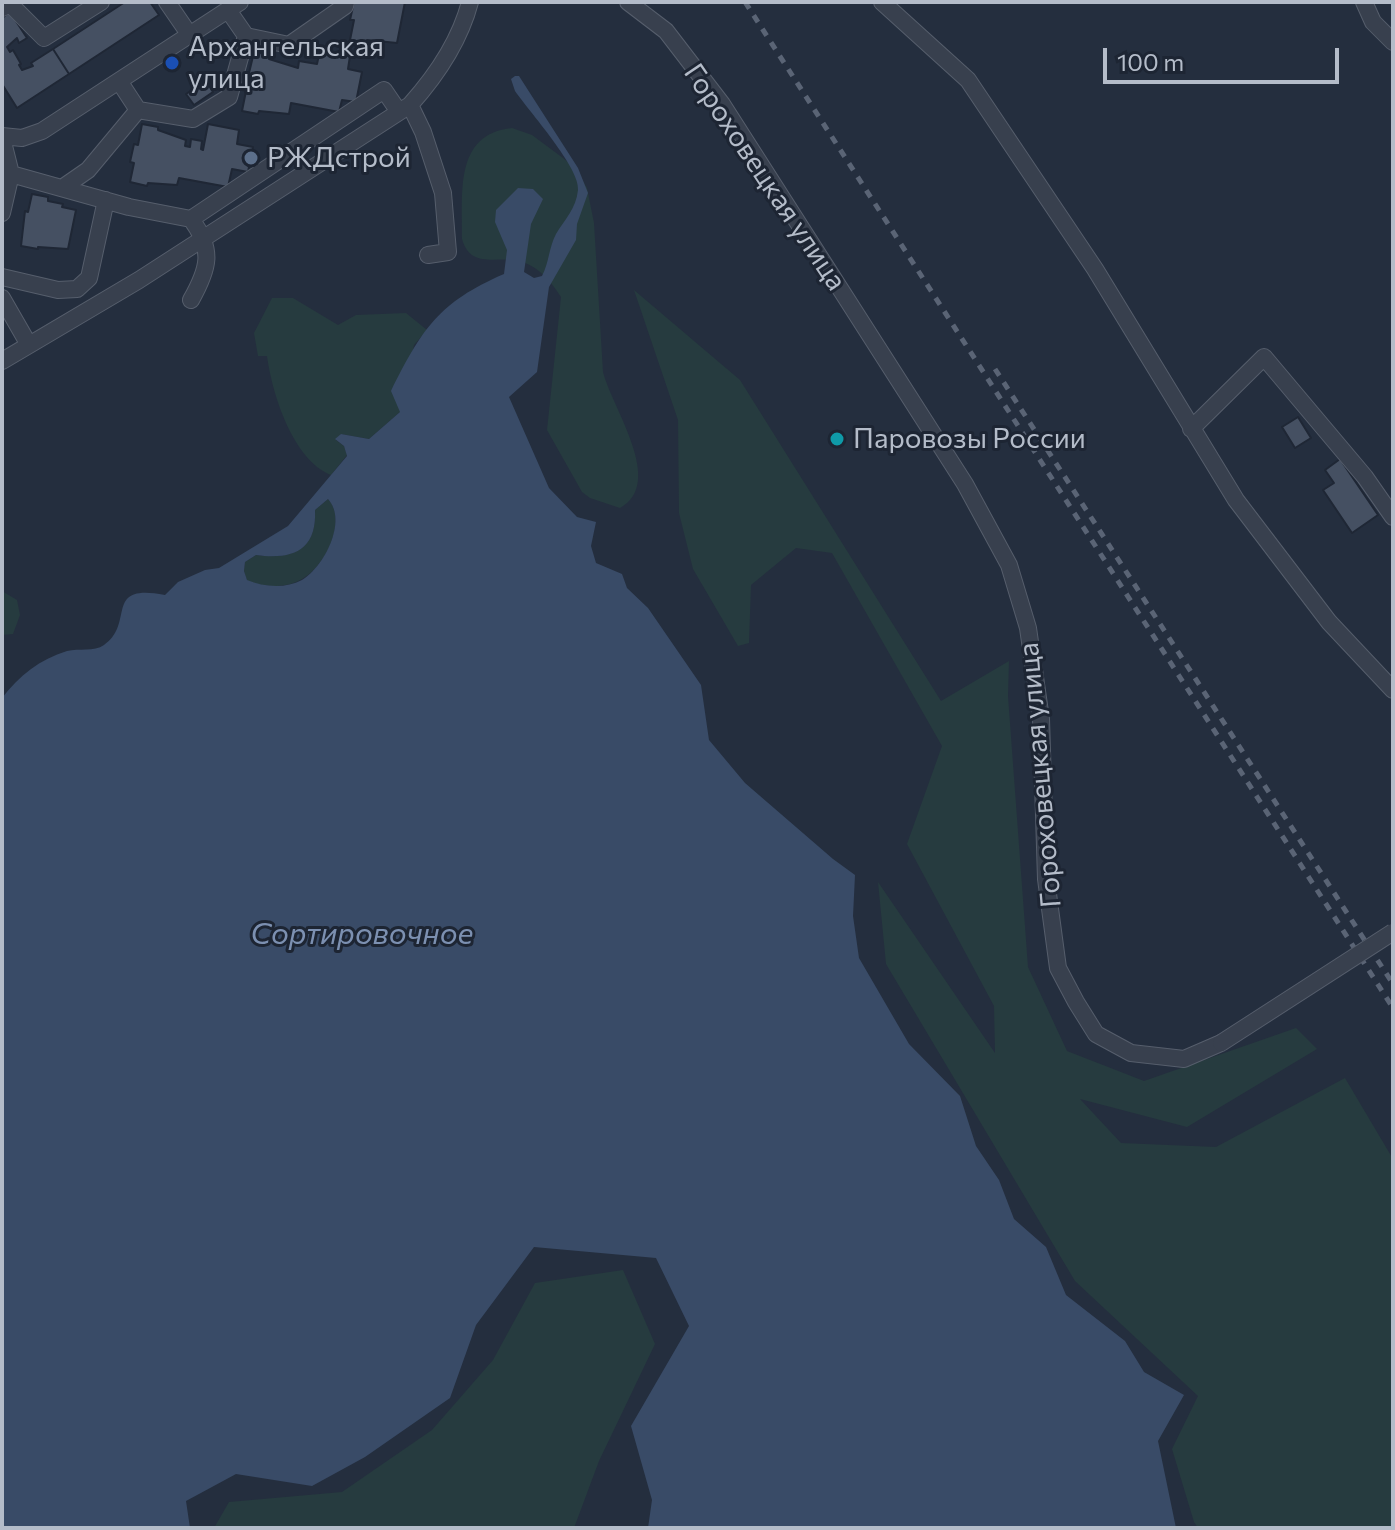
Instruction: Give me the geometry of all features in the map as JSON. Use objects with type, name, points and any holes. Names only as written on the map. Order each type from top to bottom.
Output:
[{"type":"street","points":[[7,5],[44,38],[101,2]]},
{"type":"street","points":[[167,2],[189,34]]},
{"type":"street","points":[[246,36],[289,45],[345,6],[346,2]]},
{"type":"street","points":[[2,361],[139,280],[405,109],[429,84],[444,60],[470,2]]},
{"type":"street","name":"Гороховецкая улица","points":[[628,2],[666,31],[722,104],[965,484],[1009,565],[1028,628],[1041,719],[1046,879],[1058,968],[1096,1034],[1131,1053],[1184,1059],[1221,1043],[1393,932]]},
{"type":"street","points":[[882,2],[968,80],[1095,269],[1236,500],[1329,622],[1393,690]]},
{"type":"street","points":[[1364,2],[1373,22],[1393,42]]},
{"type":"street","points":[[2,213],[11,174],[2,137],[22,138],[42,131],[234,6],[246,36],[229,97],[193,119],[138,110],[119,81]]},
{"type":"street","points":[[191,219],[384,90],[405,109],[443,193],[448,252],[428,255]]},
{"type":"street","points":[[62,188],[88,170],[138,110]]},
{"type":"street","points":[[331,127],[344,147]]},
{"type":"street","points":[[11,174],[129,207],[191,219],[204,237],[207,269],[191,300]]},
{"type":"street","points":[[2,277],[58,290],[77,289],[89,278],[106,200]]},
{"type":"street","points":[[2,298],[29,345]]},
{"type":"street","points":[[1191,429],[1264,357],[1365,477],[1393,517]]},
{"type":"green space","points":[[512,128],[532,135],[563,158],[576,169],[587,188],[594,223],[603,372],[637,463],[638,481],[633,496],[620,508],[590,498],[582,492],[547,430],[561,297],[535,268],[514,260],[479,258],[466,249],[462,239],[463,186],[471,154],[479,142],[493,133]]},
{"type":"green space","points":[[634,290],[740,380],[941,701],[1009,661],[1008,696],[1028,967],[1067,1051],[1144,1081],[1296,1028],[1317,1049],[1187,1127],[1080,1099],[1121,1143],[1216,1147],[1345,1078],[1393,1159],[1393,1528],[1198,1528],[1194,1522],[1172,1449],[1198,1396],[1075,1281],[886,964],[878,882],[995,1053],[994,1006],[907,844],[942,746],[832,553],[796,548],[751,585],[749,643],[738,646],[693,569],[679,513],[678,420]]},
{"type":"green space","points":[[272,298],[293,298],[338,325],[356,315],[406,313],[427,330],[414,345],[400,412],[369,439],[341,434],[336,440],[344,446],[347,455],[331,475],[318,467],[295,441],[279,406],[267,356],[258,356],[254,333]]},
{"type":"green space","points":[[328,499],[334,508],[335,531],[319,565],[302,579],[282,586],[247,581],[245,562],[256,555],[291,554],[307,543],[315,524],[315,510]]},
{"type":"green space","points":[[2,591],[17,600],[20,615],[13,634],[2,635]]},
{"type":"green space","points":[[623,1270],[655,1344],[599,1461],[574,1528],[214,1528],[229,1502],[342,1492],[432,1430],[493,1360],[535,1283]]},
{"type":"water","name":"Сортировочное","points":[[519,76],[578,168],[588,193],[577,224],[576,240],[549,287],[537,372],[509,397],[549,488],[577,517],[596,522],[591,546],[596,563],[622,574],[627,588],[648,608],[701,685],[709,740],[745,783],[855,875],[853,916],[859,958],[909,1044],[960,1096],[976,1146],[999,1180],[1014,1219],[1046,1247],[1066,1295],[1125,1341],[1144,1372],[1184,1395],[1158,1441],[1176,1528],[648,1528],[652,1500],[631,1426],[689,1326],[656,1258],[534,1247],[476,1325],[450,1398],[365,1457],[312,1486],[236,1474],[186,1501],[190,1528],[2,1528],[2,698],[23,676],[48,659],[67,651],[104,645],[118,626],[126,600],[133,595],[165,595],[178,582],[205,570],[219,568],[288,526],[347,456],[344,446],[335,439],[341,434],[369,439],[400,412],[391,391],[413,350],[435,320],[463,295],[504,274],[507,250],[495,222],[496,210],[518,188],[533,189],[543,199],[531,224],[524,272],[534,278],[542,276],[556,234],[575,203],[577,180],[563,154],[515,91],[511,79]],"holes":[[[328,499],[334,508],[331,543],[310,574],[282,586],[247,580],[245,562],[256,555],[281,556],[300,550],[312,535],[315,510]]]},
{"type":"building","points":[[125,2],[150,2],[159,15],[69,74],[53,49]]},
{"type":"building","points":[[354,2],[405,2],[397,43],[350,40]]},
{"type":"building","points":[[10,12],[27,38],[19,43],[17,38],[7,47],[10,52],[13,50],[22,70],[33,66],[31,63],[53,49],[69,74],[17,108],[2,84],[2,18]]},
{"type":"building","points":[[320,50],[350,56],[348,69],[362,72],[356,102],[342,100],[339,112],[291,103],[289,114],[242,111],[246,91],[242,90],[245,72],[249,73],[254,52],[270,55],[269,59],[298,68],[299,61],[317,64]]},
{"type":"building","points":[[206,81],[213,92],[194,105],[186,94]]},
{"type":"building","points":[[142,124],[158,127],[158,130],[186,140],[185,146],[190,147],[191,139],[202,141],[203,150],[208,124],[239,130],[237,144],[253,147],[248,172],[232,169],[228,187],[179,178],[177,185],[148,183],[147,186],[130,182],[134,163],[130,162],[134,144],[138,145]]},
{"type":"building","points":[[32,194],[48,197],[48,201],[76,210],[68,249],[21,246],[25,211],[28,212]]},
{"type":"building","points":[[1298,417],[1311,438],[1295,448],[1282,427]]},
{"type":"building","points":[[1340,459],[1378,515],[1352,533],[1323,490],[1334,483],[1325,470]]},
{"type":"railway","points":[[745,2],[1393,1008]]},
{"type":"railway","points":[[995,369],[1393,984]]},
{"type":"place","name":"Архангельская улица","points":[[172,63]]},
{"type":"place","name":"РЖДстрой","points":[[251,158]]},
{"type":"place","name":"Паровозы России","points":[[837,439]]}]
